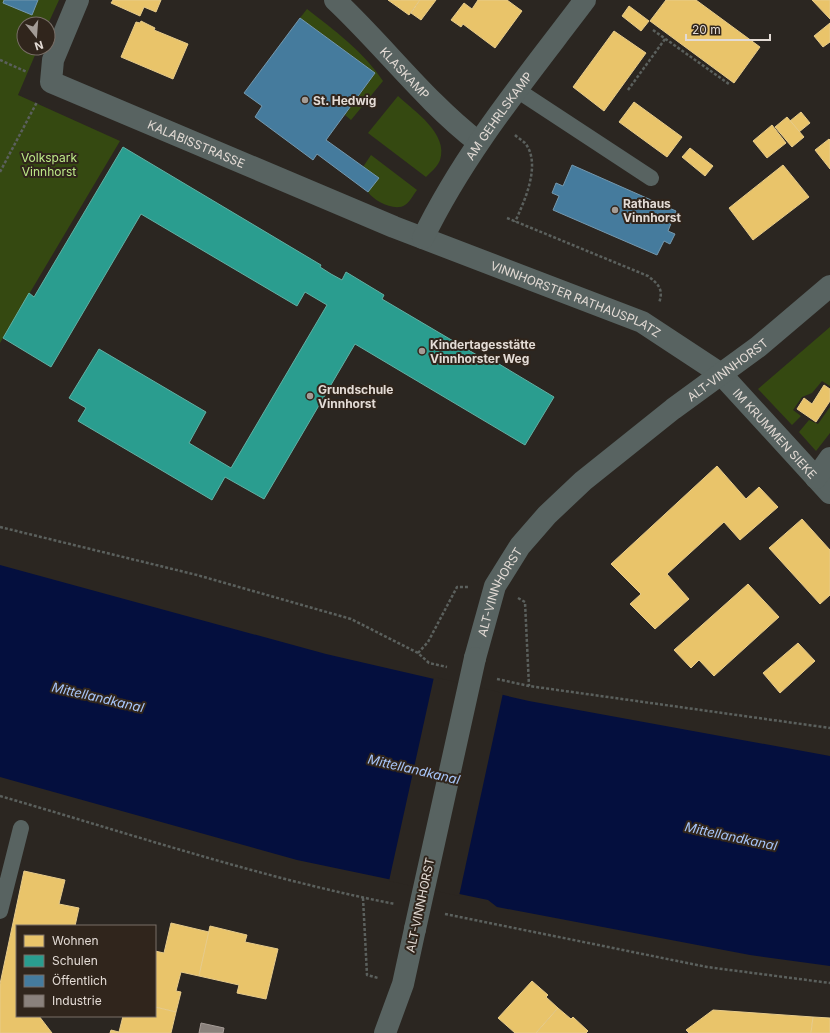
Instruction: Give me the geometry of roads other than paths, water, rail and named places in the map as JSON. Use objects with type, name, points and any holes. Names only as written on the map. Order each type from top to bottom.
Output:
[{"type":"street","name":"KALABISSTRASSE","points":[[78,0],[53,60],[51,82],[423,238]]},
{"type":"street","name":"KLASKAMP","points":[[335,0],[455,124],[478,142]]},
{"type":"street","name":"AM GEHRLSKAMP","points":[[423,238],[440,202],[478,142],[585,0]]},
{"type":"street","name":"VINNHORSTER RATHAUSPLATZ","points":[[423,238],[642,322],[721,374]]},
{"type":"street","name":"ALT-VINNHORST","points":[[387,1032],[403,984],[475,658],[495,586],[520,546],[547,515],[583,481],[673,409],[758,347],[830,286]]},
{"type":"street","name":"IM KRUMMEN SIEKE","points":[[721,374],[823,486]]},
{"type":"street","points":[[823,486],[830,458]]},
{"type":"lane","points":[[517,90],[651,178]]},
{"type":"lane","points":[[0,911],[21,828]]},
{"type":"water","name":"Mittellandkanal","points":[[0,565],[326,654],[529,701],[830,756],[830,966],[750,955],[497,907],[488,900],[297,860],[0,777]]},
{"type":"place","name":"St. Hedwig","points":[[305,100]]},
{"type":"place","name":"Rathaus Vinnhorst","points":[[615,210]]},
{"type":"place","name":"Kindertagesstätte Vinnhorster Weg","points":[[422,351]]},
{"type":"place","name":"Grundschule Vinnhorst","points":[[310,396]]},
{"type":"park label","name":"Volkspark Vinnhorst","points":[[49,164]]}]
